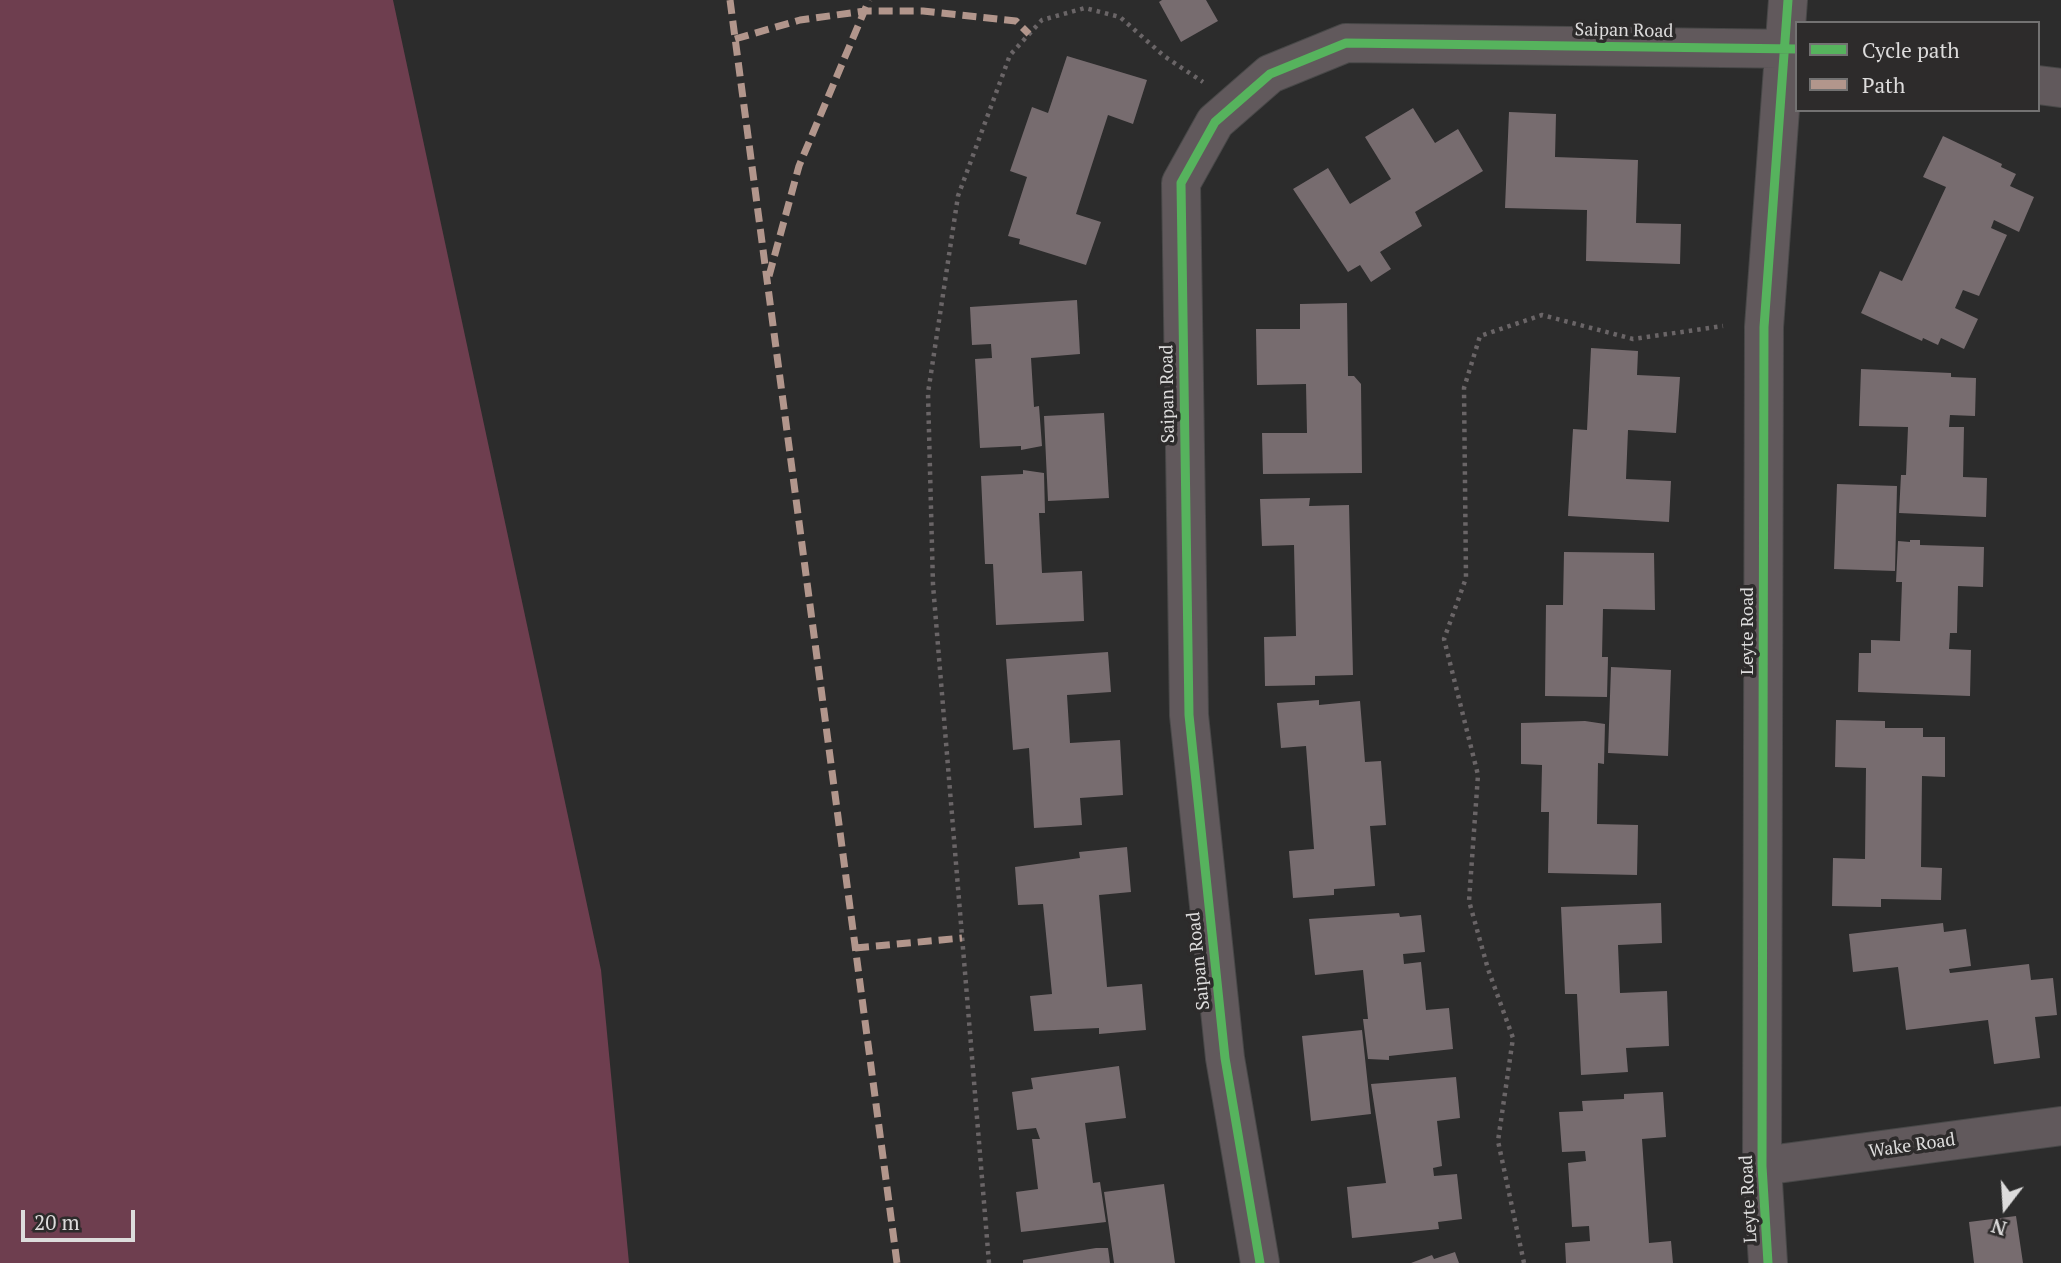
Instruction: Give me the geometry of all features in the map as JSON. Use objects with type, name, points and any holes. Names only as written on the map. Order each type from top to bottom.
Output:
[{"type":"street","name":"Leyte Road","points":[[1768,1263],[1762,1166],[1764,327],[1790,49],[1788,0]]},
{"type":"street","name":"Saipan Road","points":[[1260,1263],[1225,1058],[1189,715],[1181,183],[1215,122],[1270,74],[1346,43],[1790,49]]},
{"type":"street","points":[[2040,85],[2061,88]]},
{"type":"street","name":"Wake Road","points":[[1762,1166],[2061,1126]]},
{"type":"path","points":[[989,1263],[933,585],[928,393],[958,196],[1010,55],[1042,20],[1085,8],[1120,17],[1164,56],[1210,86]]},
{"type":"path","points":[[1524,1263],[1498,1141],[1513,1038],[1488,969],[1469,901],[1478,775],[1444,639],[1466,578],[1464,388],[1480,336],[1542,315],[1633,339],[1723,326]]},
{"type":"shaded area","points":[[0,0],[393,0],[601,970],[629,1263],[0,1263]]},
{"type":"building","points":[[1206,0],[1218,21],[1181,42],[1159,2]]},
{"type":"building","points":[[1067,56],[1147,80],[1133,124],[1108,115],[1076,214],[1101,222],[1086,265],[1019,244],[1020,239],[1008,236],[1027,177],[1010,171],[1032,107],[1048,113]]},
{"type":"building","points":[[1413,108],[1435,143],[1458,129],[1483,171],[1415,212],[1422,226],[1380,252],[1391,269],[1371,282],[1360,265],[1348,272],[1293,189],[1328,168],[1350,204],[1391,179],[1365,137]]},
{"type":"building","points":[[1509,112],[1556,114],[1555,157],[1638,160],[1636,223],[1681,224],[1680,264],[1586,261],[1587,210],[1505,208]]},
{"type":"building","points":[[1943,136],[2002,164],[2001,167],[2016,174],[2010,186],[2034,197],[2019,232],[1994,220],[1991,228],[2007,235],[1979,296],[1963,290],[1955,308],[1978,319],[1964,349],[1941,338],[1938,345],[1923,338],[1922,341],[1861,313],[1880,271],[1902,281],[1946,187],[1923,177]]},
{"type":"building","points":[[1077,300],[1080,354],[1031,358],[1034,407],[1039,406],[1042,446],[1021,450],[1021,446],[980,448],[975,359],[992,358],[991,344],[972,345],[970,307]]},
{"type":"building","points":[[1347,303],[1348,376],[1354,376],[1361,384],[1362,473],[1263,474],[1262,433],[1307,433],[1306,384],[1257,385],[1256,329],[1300,329],[1300,304]]},
{"type":"building","points":[[1591,348],[1638,351],[1637,375],[1680,377],[1676,433],[1628,430],[1626,479],[1671,481],[1669,522],[1568,516],[1573,429],[1587,430]]},
{"type":"building","points":[[1861,369],[1951,373],[1951,377],[1976,378],[1975,416],[1950,415],[1949,427],[1964,427],[1963,477],[1987,478],[1986,517],[1899,513],[1901,475],[1906,475],[1908,427],[1859,426]]},
{"type":"building","points":[[1104,413],[1109,498],[1048,501],[1044,416]]},
{"type":"building","points":[[1023,470],[1044,473],[1045,513],[1039,513],[1042,573],[1082,571],[1084,621],[996,625],[993,564],[985,564],[981,476],[1023,474]]},
{"type":"building","points":[[1837,484],[1897,486],[1895,571],[1834,569]]},
{"type":"building","points":[[1310,498],[1309,506],[1349,505],[1353,675],[1315,676],[1315,685],[1265,686],[1264,637],[1296,636],[1294,545],[1262,546],[1260,499]]},
{"type":"building","points":[[1920,540],[1920,545],[1984,547],[1983,587],[1958,586],[1957,633],[1950,633],[1949,649],[1971,650],[1970,696],[1858,692],[1859,653],[1871,653],[1871,640],[1900,641],[1902,582],[1896,582],[1898,541]]},
{"type":"building","points":[[1564,552],[1654,553],[1655,610],[1603,609],[1602,657],[1608,657],[1607,697],[1545,696],[1546,605],[1563,605]]},
{"type":"building","points":[[1108,652],[1111,692],[1067,695],[1070,743],[1120,740],[1123,795],[1080,798],[1082,825],[1034,828],[1029,748],[1013,750],[1006,659]]},
{"type":"building","points":[[1611,667],[1671,670],[1668,756],[1608,753]]},
{"type":"building","points":[[1319,700],[1319,705],[1360,701],[1365,762],[1381,761],[1386,825],[1370,826],[1375,886],[1334,889],[1334,895],[1293,898],[1289,851],[1314,849],[1306,746],[1281,748],[1277,703]]},
{"type":"building","points":[[1836,720],[1885,721],[1885,728],[1923,728],[1923,737],[1945,737],[1945,777],[1922,776],[1921,867],[1942,868],[1941,900],[1881,899],[1881,907],[1832,906],[1833,858],[1865,859],[1866,768],[1835,767]]},
{"type":"building","points":[[1585,721],[1605,724],[1604,764],[1598,763],[1597,824],[1638,825],[1637,875],[1548,873],[1549,812],[1541,812],[1542,765],[1521,764],[1521,723]]},
{"type":"building","points":[[1127,847],[1131,892],[1099,895],[1107,987],[1142,984],[1146,1030],[1099,1034],[1099,1028],[1034,1031],[1030,996],[1052,994],[1043,904],[1018,905],[1015,867],[1080,858],[1079,852]]},
{"type":"building","points":[[1661,903],[1662,943],[1618,945],[1620,993],[1667,991],[1669,1046],[1626,1048],[1628,1072],[1581,1075],[1577,994],[1565,994],[1561,907]]},
{"type":"building","points":[[1399,913],[1400,917],[1421,915],[1425,952],[1403,954],[1404,964],[1421,962],[1426,1010],[1449,1008],[1453,1049],[1389,1056],[1389,1060],[1368,1059],[1363,1019],[1368,1019],[1363,970],[1315,975],[1309,919]]},
{"type":"building","points":[[1943,923],[1944,932],[1966,929],[1971,966],[1949,969],[1950,973],[2029,964],[2031,980],[2053,978],[2057,1015],[2035,1017],[2040,1058],[1994,1064],[1988,1020],[1906,1030],[1898,967],[1853,972],[1849,934]]},
{"type":"building","points":[[1362,1030],[1371,1114],[1311,1121],[1302,1036]]},
{"type":"building","points":[[1119,1066],[1126,1118],[1085,1123],[1093,1183],[1100,1182],[1106,1222],[1021,1232],[1016,1192],[1038,1189],[1032,1139],[1040,1139],[1036,1128],[1017,1130],[1012,1092],[1033,1089],[1031,1078]]},
{"type":"building","points":[[1456,1077],[1460,1118],[1437,1121],[1442,1166],[1433,1168],[1434,1176],[1457,1174],[1462,1219],[1438,1222],[1439,1229],[1352,1238],[1347,1187],[1386,1183],[1371,1084]]},
{"type":"building","points":[[1663,1092],[1666,1137],[1642,1139],[1649,1243],[1671,1241],[1673,1263],[1566,1263],[1565,1243],[1590,1241],[1589,1226],[1572,1227],[1568,1163],[1586,1161],[1585,1151],[1562,1152],[1559,1112],[1583,1111],[1582,1101],[1624,1099],[1624,1094]]},
{"type":"building","points":[[1164,1184],[1175,1263],[1114,1263],[1104,1192]]},
{"type":"building","points":[[2016,1216],[2023,1263],[1974,1263],[1969,1222]]},
{"type":"building","points":[[1108,1248],[1110,1263],[1023,1263],[1023,1260]]},
{"type":"building","points":[[1455,1252],[1459,1263],[1411,1263],[1432,1255],[1434,1259]]},
{"type":"marked path","points":[[730,0],[897,1263]]},
{"type":"marked path","points":[[769,276],[799,166],[869,0]]},
{"type":"marked path","points":[[735,39],[800,20],[865,11],[923,11],[1016,21],[1029,34]]},
{"type":"marked path","points":[[855,948],[962,938]]},
{"type":"cycle path","points":[[1768,1263],[1762,1166],[1764,327],[1788,0]]},
{"type":"cycle path","points":[[1260,1263],[1225,1058],[1189,715],[1181,183],[1215,122],[1270,74],[1346,43],[1795,49]]}]
